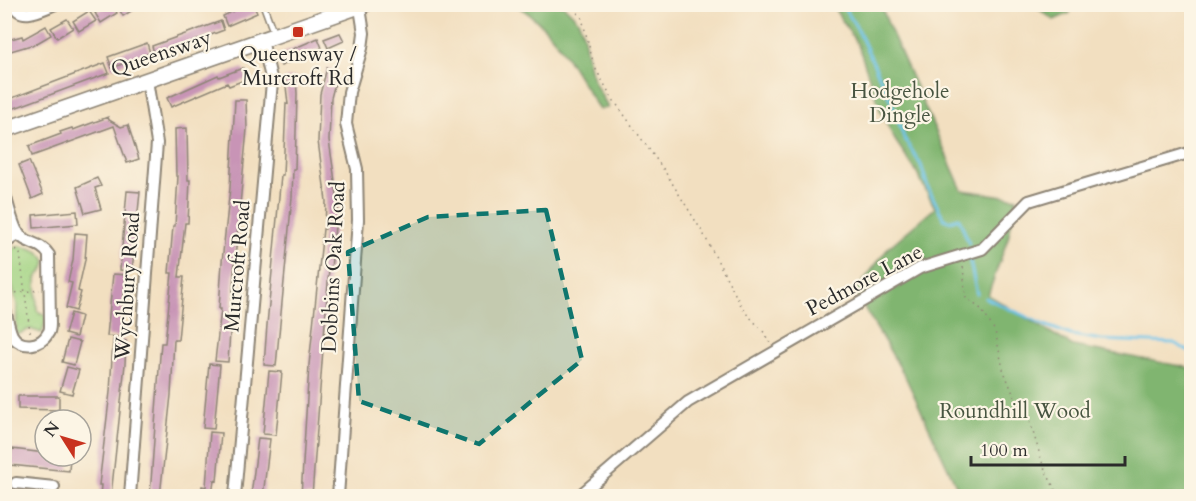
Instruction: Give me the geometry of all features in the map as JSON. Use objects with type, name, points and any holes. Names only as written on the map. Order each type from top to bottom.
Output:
[{"type":"street","points":[[13,4],[20,13],[27,14],[56,4]]},
{"type":"street","name":"Queensway","points":[[4,130],[362,6]]},
{"type":"street","name":"Dobbins Oak Road","points":[[338,496],[358,220],[357,169],[346,124],[349,92],[362,48],[364,33],[362,6]]},
{"type":"street","name":"Murcroft Road","points":[[235,496],[272,82],[268,37]]},
{"type":"street","name":"Wychbury Road","points":[[130,496],[157,143],[147,80]]},
{"type":"street","name":"Pedmore Lane","points":[[579,496],[688,402],[920,268],[982,249],[1029,201],[1191,152]]},
{"type":"street","points":[[4,307],[13,336],[21,343],[36,344],[48,334],[50,324],[49,255],[44,247],[26,240],[19,233],[5,192]]},
{"type":"street","points":[[6,243],[19,233]]},
{"type":"street","points":[[16,483],[54,487]]},
{"type":"street","points":[[32,496],[34,485]]},
{"type":"lane","points":[[263,4],[268,37]]},
{"type":"path","points":[[569,4],[582,18],[594,66],[612,98],[664,170],[703,233],[744,311],[763,331],[775,352]]},
{"type":"path","points":[[6,243],[20,254],[30,345]]},
{"type":"path","points":[[960,256],[963,263],[966,298],[981,309],[995,331],[1003,369],[1014,396],[1030,422],[1043,465],[1058,496]]},
{"type":"path","points":[[4,294],[50,290]]},
{"type":"highlighted area","points":[[546,210],[582,360],[479,444],[359,401],[348,252],[428,217]]},
{"type":"green space","points":[[516,5],[563,5],[576,18],[582,29],[592,76],[608,108],[599,109],[554,39],[544,27]]},
{"type":"green space","name":"Roundhill Wood","points":[[832,5],[881,5],[962,190],[1017,198],[1008,238],[988,295],[1073,346],[1191,368],[1191,496],[961,496],[905,376],[855,292],[889,247],[935,208],[881,112],[858,45]]},
{"type":"green space","points":[[1033,5],[1071,5],[1070,13],[1054,20]]},
{"type":"green space","points":[[19,246],[35,250],[46,261],[44,269],[36,278],[37,311],[47,316],[42,333],[30,329],[16,335],[17,305],[11,281],[5,277],[4,251]]},
{"type":"building","points":[[112,4],[117,13],[101,23],[95,13]]},
{"type":"building","points":[[116,4],[143,4],[123,16]]},
{"type":"building","points":[[248,4],[253,4],[257,13],[227,26],[223,16]]},
{"type":"building","points":[[89,11],[96,21],[79,31],[73,21]]},
{"type":"building","points":[[67,19],[73,28],[57,38],[51,28]]},
{"type":"building","points":[[221,21],[224,30],[155,56],[152,46]]},
{"type":"building","points":[[46,26],[51,35],[32,46],[4,53],[4,41],[22,36],[23,39]]},
{"type":"building","points":[[340,33],[344,41],[328,48],[324,39]]},
{"type":"building","points":[[318,38],[322,48],[281,66],[277,56]]},
{"type":"building","points":[[147,43],[150,53],[112,68],[108,57]]},
{"type":"building","points":[[105,63],[109,73],[4,112],[4,101]]},
{"type":"building","points":[[243,68],[247,79],[229,86],[227,83],[171,107],[167,98],[218,75],[219,77]]},
{"type":"building","points":[[327,68],[338,71],[331,98],[329,140],[338,202],[337,226],[335,226],[331,269],[329,269],[312,496],[301,496],[309,365],[323,229],[325,229],[326,201],[318,141],[320,94]]},
{"type":"building","points":[[296,77],[295,169],[293,169],[276,366],[264,365],[281,175],[283,175],[286,103],[288,104],[285,78]]},
{"type":"building","points":[[235,100],[246,100],[247,129],[228,362],[215,361],[221,309],[219,309],[222,262],[230,188]]},
{"type":"building","points":[[108,117],[121,127],[128,125],[139,159],[127,163],[114,126],[32,156],[29,146],[61,134],[60,132],[72,128],[73,130]]},
{"type":"building","points":[[187,128],[188,180],[190,180],[188,223],[185,223],[179,277],[184,277],[178,340],[174,340],[171,395],[160,496],[150,496],[161,343],[165,343],[172,273],[169,273],[178,176],[176,176],[175,129]]},
{"type":"building","points":[[29,161],[43,194],[32,199],[19,165]]},
{"type":"building","points":[[97,178],[101,186],[95,188],[101,209],[85,213],[77,187]]},
{"type":"building","points":[[127,191],[140,192],[132,271],[120,270]]},
{"type":"building","points":[[77,211],[78,224],[34,228],[33,215]]},
{"type":"building","points":[[75,233],[87,234],[85,260],[78,291],[81,292],[76,311],[66,308],[72,283],[68,282],[73,260]]},
{"type":"building","points":[[113,274],[126,275],[120,337],[107,336]]},
{"type":"building","points":[[71,313],[81,316],[76,337],[65,334]]},
{"type":"building","points":[[68,339],[80,342],[74,365],[62,362]]},
{"type":"building","points":[[113,340],[126,341],[125,364],[111,496],[100,496],[101,485],[99,485],[110,392]]},
{"type":"building","points":[[209,364],[220,365],[214,429],[203,428]]},
{"type":"building","points":[[67,367],[79,370],[72,394],[60,391]]},
{"type":"building","points":[[269,371],[282,372],[276,435],[263,434]]},
{"type":"building","points":[[18,396],[59,396],[59,408],[18,409]]},
{"type":"building","points":[[210,432],[221,433],[217,481],[214,480],[212,496],[200,496],[202,486],[206,487]]},
{"type":"building","points":[[258,438],[270,439],[263,496],[251,496]]},
{"type":"building","points":[[12,449],[33,452],[33,467],[10,465]]},
{"type":"building","points":[[40,468],[69,468],[69,471]]},
{"type":"waterway","points":[[842,4],[857,28],[895,110],[904,138],[921,165],[928,188],[944,219],[949,221],[959,218],[969,244]]},
{"type":"waterway","points":[[969,257],[977,294]]},
{"type":"waterway","points":[[986,298],[1071,335],[1102,340],[1174,343],[1192,353]]},
{"type":"place","name":"Queensway / Murcroft Rd","points":[[298,32]]},
{"type":"park label","name":"Hodgehole Dingle","points":[[900,103]]}]
